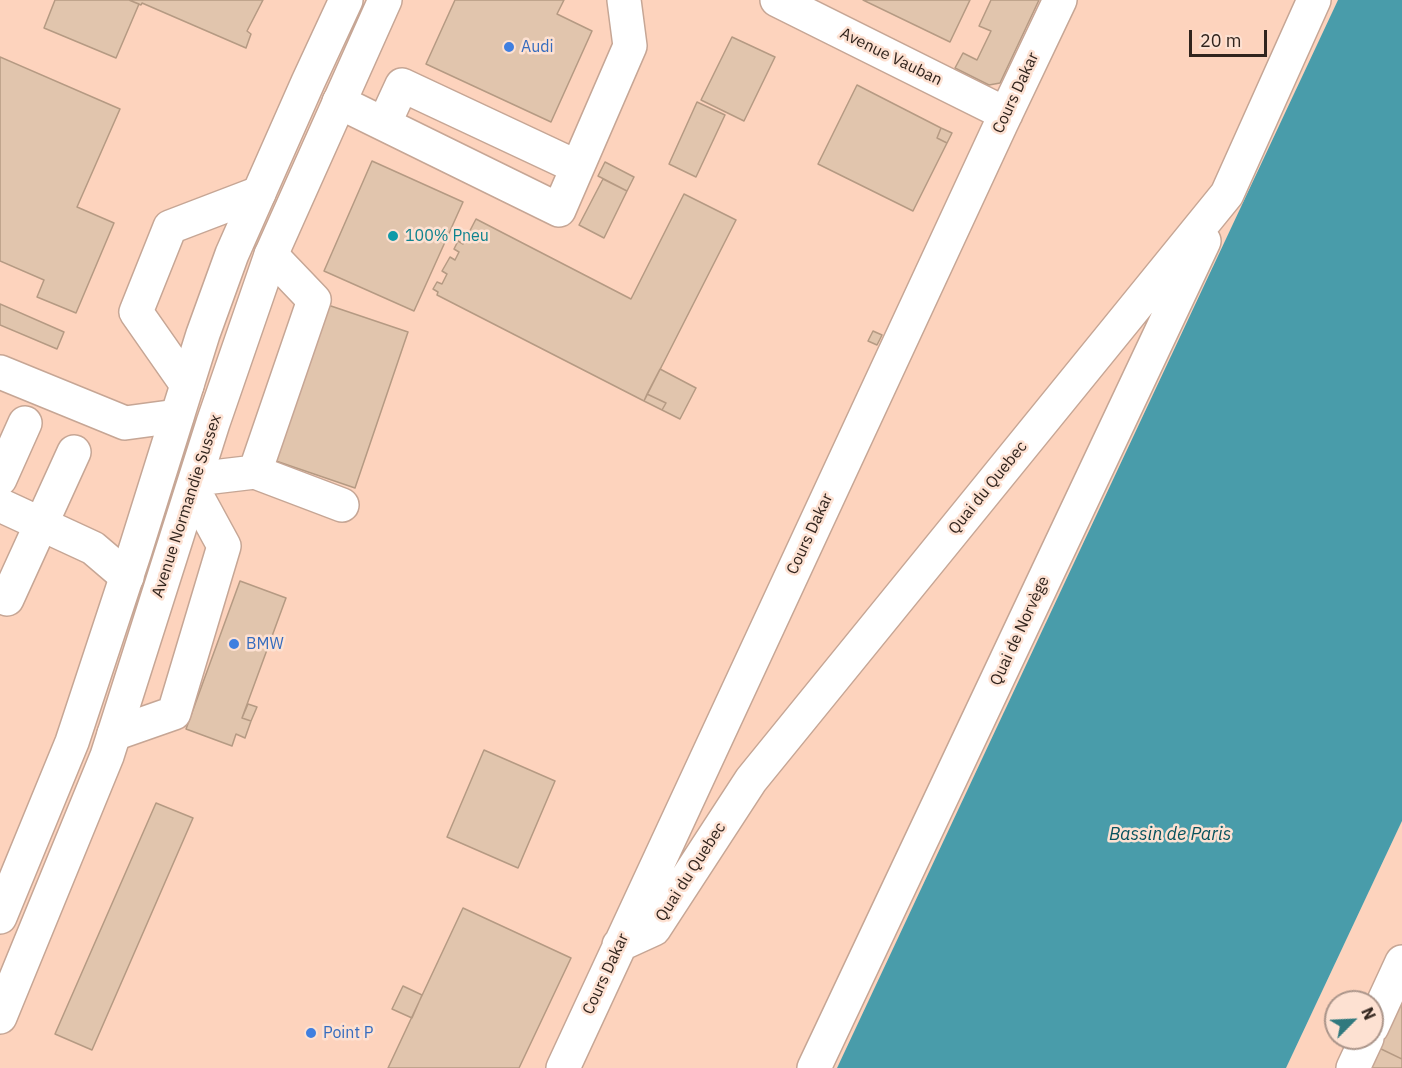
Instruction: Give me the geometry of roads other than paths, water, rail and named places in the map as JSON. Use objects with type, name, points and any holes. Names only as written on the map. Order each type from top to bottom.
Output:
[{"type":"main road","points":[[0,917],[72,742],[127,577],[203,334],[228,264],[346,0]]},
{"type":"main road","name":"Avenue Normandie Sussex","points":[[0,1017],[107,756],[194,484],[271,255],[385,0]]},
{"type":"main road","points":[[339,102],[559,210],[630,46],[624,0]]},
{"type":"main road","name":"Avenue Vauban","points":[[777,0],[1006,114]]},
{"type":"main road","name":"Cours Dakar","points":[[563,1068],[1060,0]]},
{"type":"main road","name":"Quai du Quebec","points":[[620,945],[654,929],[751,780],[1227,194],[1314,0]]},
{"type":"main road","points":[[384,124],[402,85],[578,167]]},
{"type":"main road","points":[[187,385],[136,312],[170,226],[259,192]]},
{"type":"main road","name":"Quai de Norvège","points":[[814,1068],[1227,194]]},
{"type":"main road","points":[[255,472],[314,300],[271,255]]},
{"type":"main road","points":[[0,372],[125,423],[177,416]]},
{"type":"main road","points":[[0,479],[25,423]]},
{"type":"main road","points":[[7,599],[74,452]]},
{"type":"main road","points":[[114,734],[174,713],[224,546],[194,484],[255,472],[342,505]]},
{"type":"main road","points":[[0,505],[93,548],[127,577]]},
{"type":"main road","points":[[1384,1001],[1402,962]]},
{"type":"main road","points":[[1353,1068],[1361,1050]]},
{"type":"water","name":"Bassin de Paris","points":[[1338,0],[1402,0],[1402,821],[1286,1068],[837,1068]]},
{"type":"place","name":"Audi","points":[[509,47]]},
{"type":"place","name":"100% Pneu","points":[[393,236]]},
{"type":"place","name":"BMW","points":[[234,644]]},
{"type":"place","name":"Point P","points":[[311,1033]]}]
